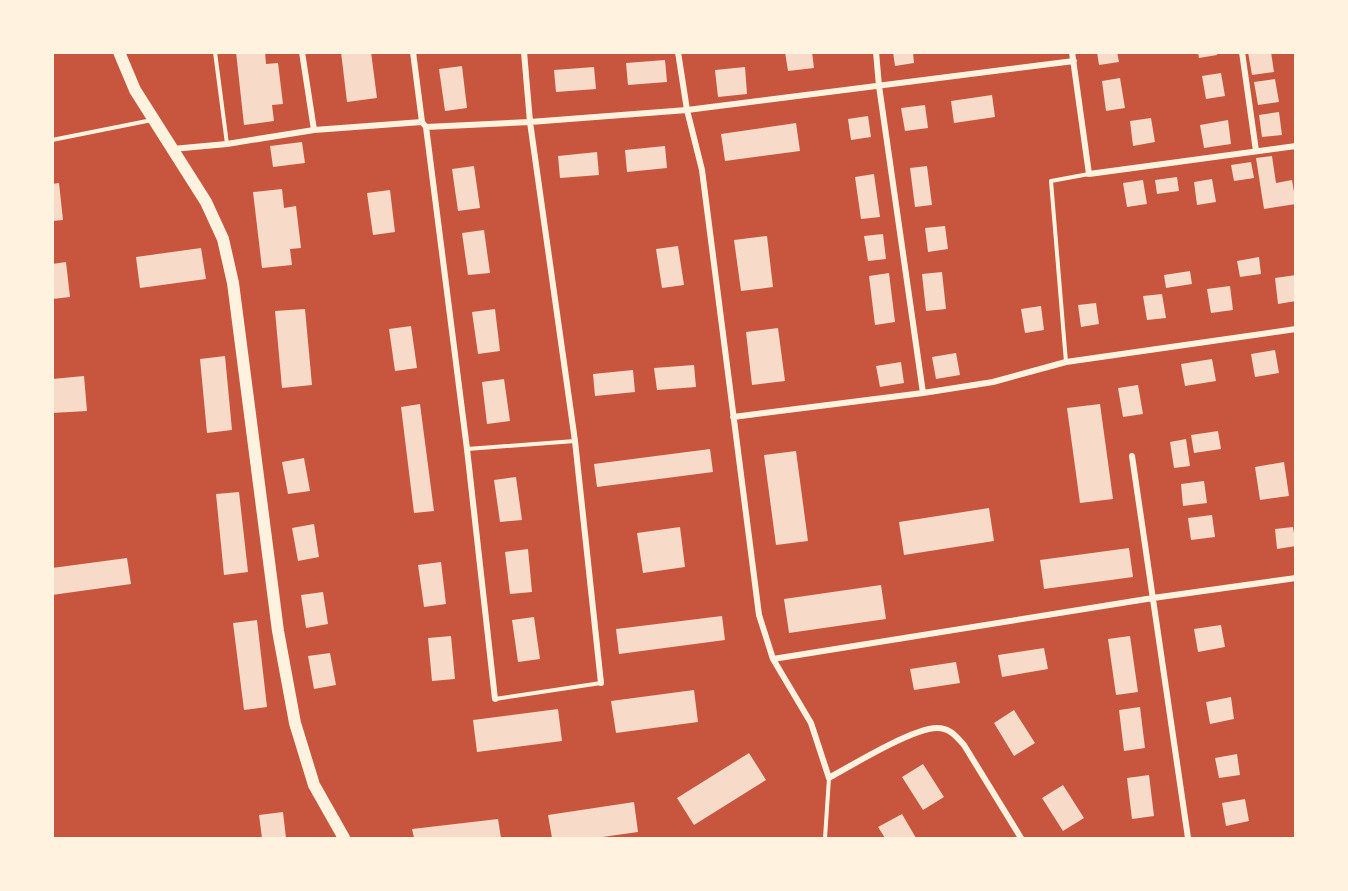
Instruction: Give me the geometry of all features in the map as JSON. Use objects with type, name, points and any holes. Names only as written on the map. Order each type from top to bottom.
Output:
[{"type":"main road","points":[[119,52],[135,90],[206,202],[223,239],[233,283],[278,631],[296,723],[314,785],[344,838]]},
{"type":"street","points":[[302,52],[314,130]]},
{"type":"street","points":[[413,52],[467,448],[495,699]]},
{"type":"street","points":[[524,52],[530,122],[575,441],[601,683]]},
{"type":"street","points":[[678,52],[687,110],[702,170],[759,615],[773,659],[811,723],[830,778],[915,734],[936,728],[953,732],[964,745],[1021,838]]},
{"type":"street","points":[[876,52],[923,393]]},
{"type":"street","points":[[1072,52],[1089,174],[1296,146]]},
{"type":"street","points":[[1242,52],[1256,151]]},
{"type":"street","points":[[172,150],[314,130],[424,124],[530,122],[687,110],[1074,61]]},
{"type":"street","points":[[733,417],[923,393],[993,382],[1066,362],[1296,329]]},
{"type":"street","points":[[1132,456],[1188,838]]},
{"type":"street","points":[[773,659],[1153,598],[1296,578]]},
{"type":"lane","points":[[215,52],[227,144]]},
{"type":"lane","points":[[52,140],[152,120]]},
{"type":"lane","points":[[1066,362],[1051,181],[1089,174]]},
{"type":"lane","points":[[467,448],[575,441]]},
{"type":"lane","points":[[495,699],[601,683]]},
{"type":"lane","points":[[825,838],[830,778]]},
{"type":"building","points":[[236,52],[265,52],[266,64],[278,63],[283,104],[272,105],[274,121],[244,125]]},
{"type":"building","points":[[341,52],[371,52],[377,98],[347,102]]},
{"type":"building","points":[[785,52],[812,52],[814,68],[788,71]]},
{"type":"building","points":[[893,52],[913,52],[914,63],[895,66]]},
{"type":"building","points":[[1097,52],[1117,52],[1119,62],[1099,65]]},
{"type":"building","points":[[1198,52],[1217,52],[1217,55],[1199,58]]},
{"type":"building","points":[[1248,52],[1271,52],[1274,72],[1252,75]]},
{"type":"building","points":[[665,60],[667,82],[628,85],[626,63]]},
{"type":"building","points":[[462,66],[467,108],[445,111],[439,69]]},
{"type":"building","points":[[594,67],[596,89],[556,92],[554,70]]},
{"type":"building","points":[[745,67],[747,94],[718,97],[715,70]]},
{"type":"building","points":[[1221,73],[1225,96],[1206,99],[1202,76]]},
{"type":"building","points":[[1120,78],[1125,108],[1106,111],[1102,81]]},
{"type":"building","points":[[1275,79],[1279,102],[1258,105],[1254,82]]},
{"type":"building","points":[[992,95],[995,117],[954,123],[951,101]]},
{"type":"building","points":[[925,105],[928,128],[905,131],[901,108]]},
{"type":"building","points":[[1279,112],[1282,135],[1262,137],[1259,115]]},
{"type":"building","points":[[868,116],[871,137],[851,140],[848,119]]},
{"type":"building","points":[[1151,118],[1155,142],[1133,146],[1130,121]]},
{"type":"building","points":[[1228,120],[1231,144],[1204,148],[1200,125]]},
{"type":"building","points":[[796,123],[800,151],[725,161],[721,134]]},
{"type":"building","points":[[302,142],[305,163],[273,167],[270,146]]},
{"type":"building","points":[[665,146],[667,168],[627,172],[625,150]]},
{"type":"building","points":[[597,152],[599,175],[560,178],[558,156]]},
{"type":"building","points":[[1272,156],[1276,183],[1292,180],[1296,204],[1264,209],[1256,158]]},
{"type":"building","points":[[1251,162],[1254,178],[1234,181],[1231,165]]},
{"type":"building","points":[[474,166],[480,208],[458,211],[452,169]]},
{"type":"building","points":[[927,166],[932,205],[915,207],[910,168]]},
{"type":"building","points":[[874,174],[880,217],[861,219],[855,177]]},
{"type":"building","points":[[1177,177],[1179,191],[1157,194],[1155,180]]},
{"type":"building","points":[[1212,179],[1216,202],[1197,205],[1194,182]]},
{"type":"building","points":[[1143,180],[1147,204],[1127,207],[1123,183]]},
{"type":"building","points":[[59,183],[63,220],[52,221],[52,184]]},
{"type":"building","points":[[282,189],[284,208],[296,206],[301,248],[290,249],[292,265],[262,268],[253,192]]},
{"type":"building","points":[[390,190],[395,232],[373,235],[367,193]]},
{"type":"building","points":[[945,226],[948,249],[928,252],[925,228]]},
{"type":"building","points":[[484,230],[490,273],[468,275],[462,233]]},
{"type":"building","points":[[883,234],[886,259],[868,261],[864,236]]},
{"type":"building","points":[[767,236],[773,287],[741,291],[734,240]]},
{"type":"building","points":[[678,246],[684,285],[662,288],[656,249]]},
{"type":"building","points":[[201,248],[206,279],[140,288],[136,257]]},
{"type":"building","points":[[1259,257],[1261,274],[1240,277],[1237,261]]},
{"type":"building","points":[[66,262],[70,297],[52,299],[52,264]]},
{"type":"building","points":[[1190,271],[1192,284],[1166,288],[1164,275]]},
{"type":"building","points":[[942,272],[946,309],[926,311],[922,274]]},
{"type":"building","points":[[889,273],[895,322],[875,325],[869,276]]},
{"type":"building","points":[[1296,275],[1296,301],[1278,304],[1275,278]]},
{"type":"building","points":[[1230,286],[1233,310],[1211,313],[1207,289]]},
{"type":"building","points":[[1162,294],[1166,318],[1147,320],[1143,296]]},
{"type":"building","points":[[1096,303],[1099,324],[1081,327],[1078,305]]},
{"type":"building","points":[[1041,306],[1044,330],[1025,333],[1021,309]]},
{"type":"building","points":[[305,309],[312,385],[282,388],[275,311]]},
{"type":"building","points":[[495,309],[500,351],[478,354],[472,312]]},
{"type":"building","points":[[411,326],[417,368],[395,371],[389,329]]},
{"type":"building","points":[[778,328],[785,381],[752,385],[746,332]]},
{"type":"building","points":[[1275,350],[1279,373],[1255,377],[1251,354]]},
{"type":"building","points":[[956,353],[960,375],[936,379],[932,357]]},
{"type":"building","points":[[225,356],[232,430],[207,433],[200,359]]},
{"type":"building","points":[[1212,359],[1216,381],[1185,386],[1181,364]]},
{"type":"building","points":[[901,362],[904,383],[880,387],[876,366]]},
{"type":"building","points":[[694,365],[696,387],[657,390],[654,368]]},
{"type":"building","points":[[633,370],[635,392],[595,396],[593,374]]},
{"type":"building","points":[[84,376],[87,411],[52,413],[52,379]]},
{"type":"building","points":[[504,379],[510,421],[487,424],[482,382]]},
{"type":"building","points":[[1138,385],[1143,414],[1123,417],[1118,388]]},
{"type":"building","points":[[420,404],[434,511],[414,513],[401,407]]},
{"type":"building","points":[[1100,404],[1113,499],[1080,503],[1067,408]]},
{"type":"building","points":[[1218,431],[1221,449],[1194,453],[1191,435]]},
{"type":"building","points":[[1186,439],[1190,466],[1174,468],[1170,442]]},
{"type":"building","points":[[710,449],[713,472],[597,487],[594,464]]},
{"type":"building","points":[[796,451],[808,541],[776,545],[764,455]]},
{"type":"building","points":[[304,458],[310,491],[288,494],[282,462]]},
{"type":"building","points":[[1284,462],[1289,496],[1260,500],[1255,467]]},
{"type":"building","points":[[516,477],[522,520],[500,522],[494,480]]},
{"type":"building","points":[[1204,481],[1207,503],[1183,506],[1181,484]]},
{"type":"building","points":[[239,492],[248,572],[224,575],[216,494]]},
{"type":"building","points":[[989,508],[994,541],[904,555],[899,522]]},
{"type":"building","points":[[1212,515],[1215,537],[1191,540],[1188,518]]},
{"type":"building","points":[[314,524],[319,557],[298,561],[292,528]]},
{"type":"building","points":[[680,527],[685,567],[643,573],[637,533]]},
{"type":"building","points":[[1293,527],[1296,546],[1277,549],[1275,529]]},
{"type":"building","points":[[1129,548],[1133,577],[1044,589],[1040,560]]},
{"type":"building","points":[[528,549],[532,592],[510,594],[505,552]]},
{"type":"building","points":[[127,558],[131,584],[52,595],[52,568]]},
{"type":"building","points":[[441,562],[446,604],[424,607],[418,565]]},
{"type":"building","points":[[881,585],[886,619],[789,633],[784,599]]},
{"type":"building","points":[[323,592],[328,624],[306,628],[301,595]]},
{"type":"building","points":[[722,616],[725,640],[619,654],[616,629]]},
{"type":"building","points":[[534,617],[540,659],[518,662],[512,620]]},
{"type":"building","points":[[257,620],[267,707],[244,710],[233,623]]},
{"type":"building","points":[[1221,625],[1225,647],[1198,652],[1194,629]]},
{"type":"building","points":[[451,636],[455,679],[432,681],[428,638]]},
{"type":"building","points":[[1130,636],[1138,692],[1116,695],[1108,639]]},
{"type":"building","points":[[1044,648],[1048,669],[1002,677],[998,655]]},
{"type":"building","points":[[330,653],[336,685],[314,689],[308,656]]},
{"type":"building","points":[[956,662],[960,683],[914,690],[910,669]]},
{"type":"building","points":[[694,690],[698,722],[616,733],[611,701]]},
{"type":"building","points":[[1231,697],[1234,719],[1210,724],[1206,702]]},
{"type":"building","points":[[1140,707],[1145,748],[1124,751],[1119,710]]},
{"type":"building","points":[[558,709],[562,741],[477,752],[473,720]]},
{"type":"building","points":[[1014,710],[1035,743],[1014,756],[994,723]]},
{"type":"building","points":[[749,753],[766,780],[694,825],[677,798]]},
{"type":"building","points":[[1237,754],[1240,775],[1219,778],[1215,758]]},
{"type":"building","points":[[923,764],[944,797],[923,810],[902,777]]},
{"type":"building","points":[[1149,775],[1154,816],[1132,819],[1127,778]]},
{"type":"building","points":[[1063,785],[1084,818],[1063,831],[1042,798]]},
{"type":"building","points":[[1245,799],[1249,821],[1226,826],[1222,803]]},
{"type":"building","points":[[634,802],[638,832],[595,838],[552,838],[548,815]]},
{"type":"building","points":[[283,812],[286,838],[262,838],[259,815]]},
{"type":"building","points":[[902,814],[916,838],[885,838],[878,827]]},
{"type":"building","points":[[498,819],[501,838],[414,838],[412,829]]}]
